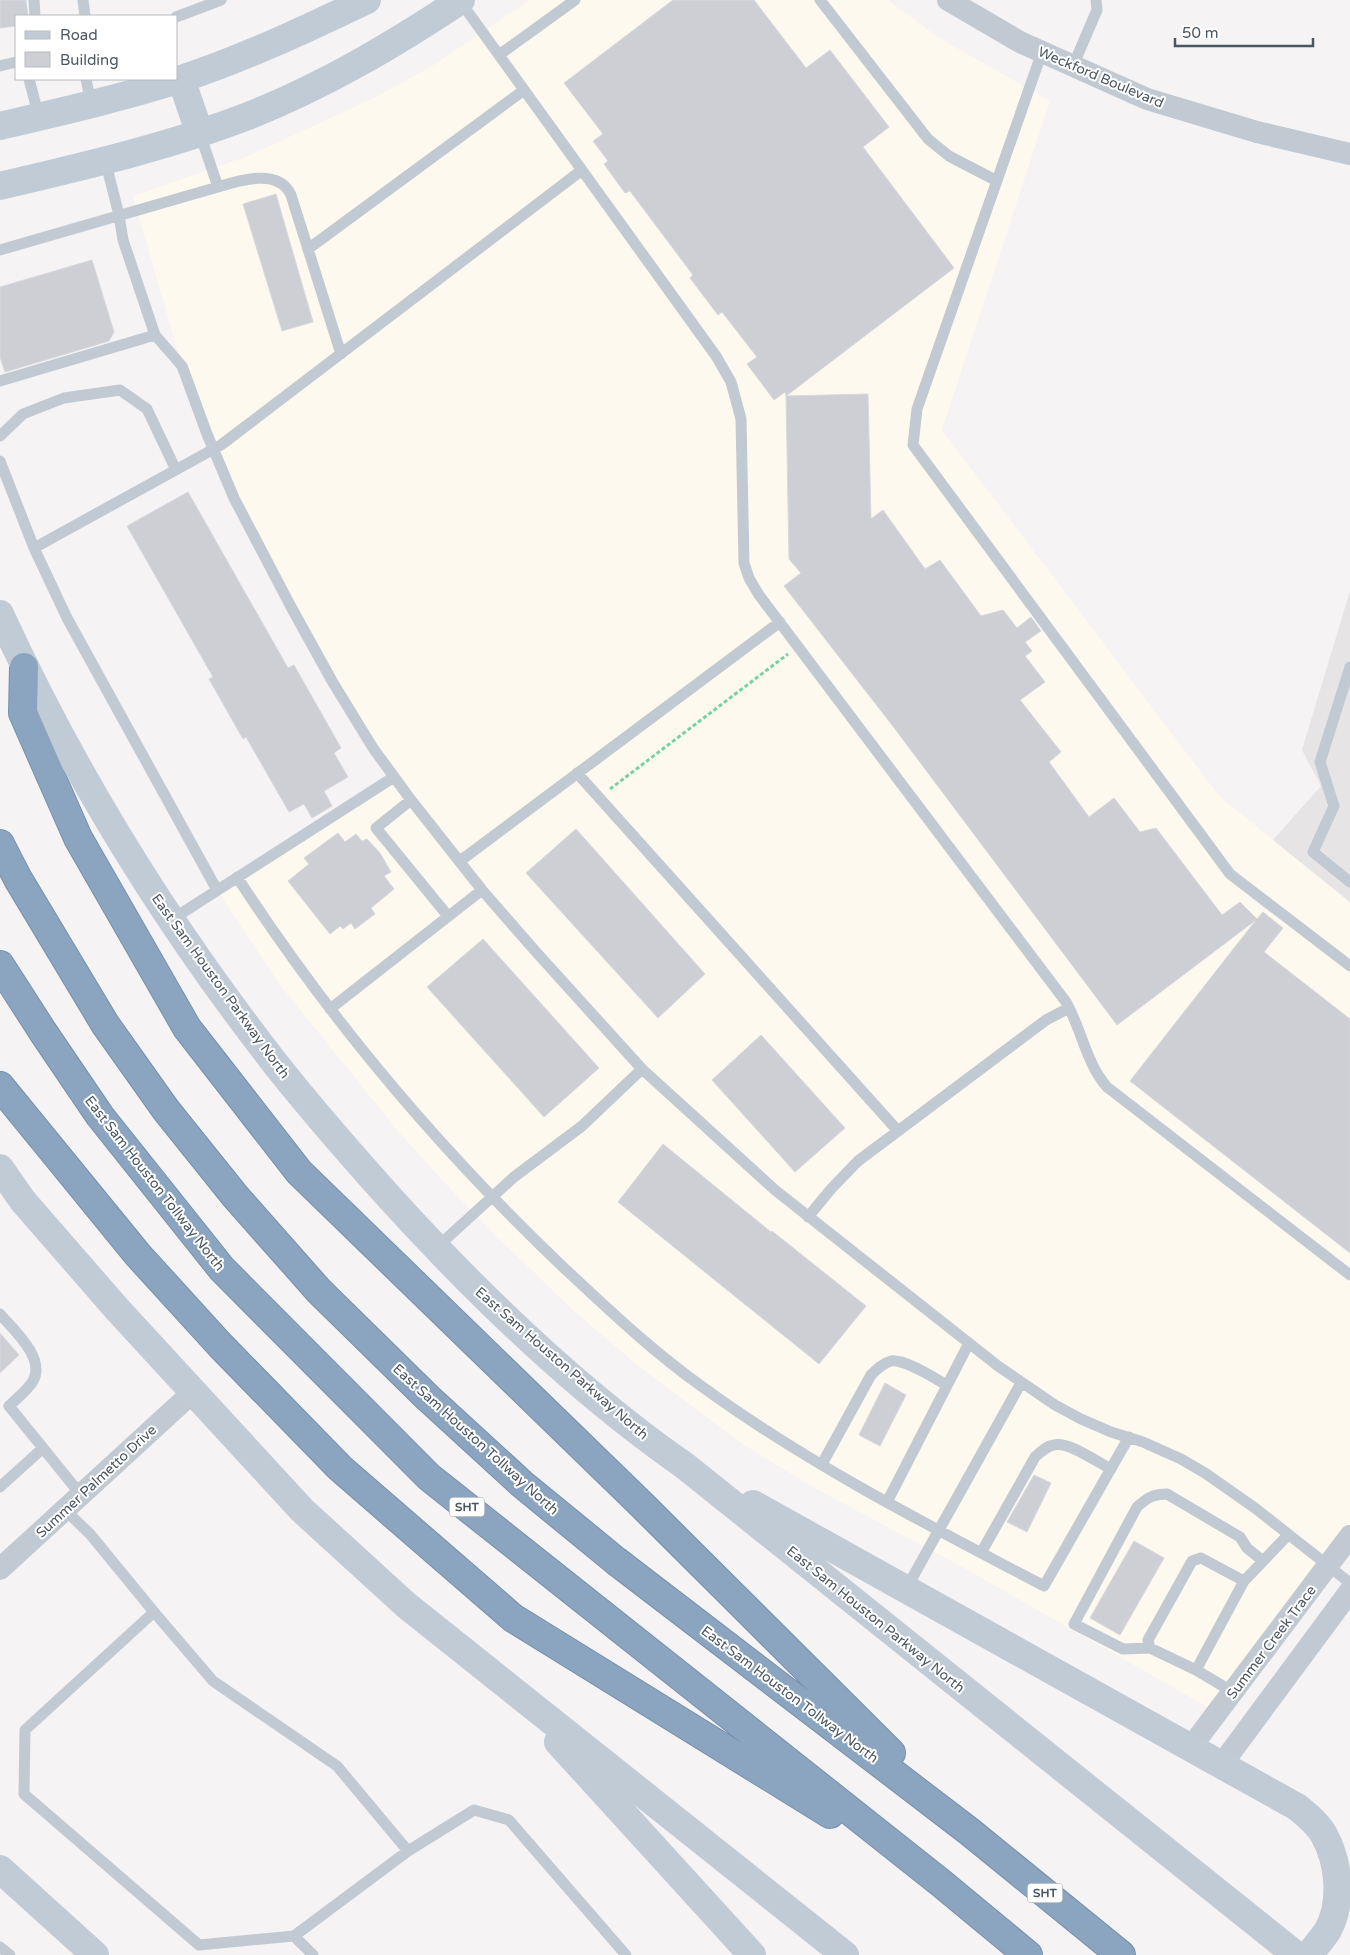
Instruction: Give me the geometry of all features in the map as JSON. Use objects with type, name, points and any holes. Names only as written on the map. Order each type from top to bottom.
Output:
[{"type":"highway","points":[[24,667],[23,713],[78,838],[187,1028],[300,1172],[649,1512],[970,1832]]},
{"type":"highway","name":"East Sam Houston Tollway North","points":[[0,844],[18,879],[105,1024],[166,1110],[234,1196],[319,1291],[427,1397],[522,1484],[616,1561],[970,1832],[1121,1955]]},
{"type":"highway","name":"East Sam Houston Tollway North","points":[[0,965],[100,1116],[222,1269],[429,1477],[941,1883],[1028,1955]]},
{"type":"highway","points":[[0,1086],[138,1255],[220,1345],[340,1468],[513,1618],[941,1883]]},
{"type":"main road","points":[[200,134],[180,75],[265,47],[367,0]]},
{"type":"main road","points":[[0,186],[139,152],[200,134],[250,115],[304,92],[358,65],[460,0]]},
{"type":"main road","points":[[0,126],[39,117],[88,91],[151,80]]},
{"type":"main road","name":"East Sam Houston Parkway North","points":[[0,614],[24,667],[105,812],[171,920],[262,1046],[358,1163],[436,1248],[510,1320],[592,1395],[643,1437],[685,1466],[1296,1955]]},
{"type":"main road","points":[[0,1168],[23,1201],[117,1309],[192,1393],[309,1516],[406,1605],[846,1955]]},
{"type":"main road","points":[[685,1466],[1297,1807],[1312,1820],[1324,1835],[1334,1862],[1337,1891],[1336,1905],[1328,1930],[1309,1955]]},
{"type":"main road","points":[[500,1678],[752,1955]]},
{"type":"main road","points":[[0,1869],[95,1955]]},
{"type":"street","name":"Weckford Boulevard","points":[[948,0],[1020,42],[1147,99],[1257,132],[1350,154]]},
{"type":"street","name":"Summer Palmetto Drive","points":[[0,1569],[192,1393]]},
{"type":"street","name":"Summer Creek Trace","points":[[1191,1747],[1350,1536]]},
{"type":"street","points":[[1222,1764],[1350,1591]]},
{"type":"lane","points":[[34,0],[35,15]]},
{"type":"lane","points":[[83,0],[85,15]]},
{"type":"lane","points":[[178,15],[221,0]]},
{"type":"lane","points":[[460,0],[716,356],[731,382],[741,419],[744,563],[751,583],[1069,1008],[1081,1032],[1092,1066],[1107,1087],[1350,1275]]},
{"type":"lane","points":[[499,55],[574,0]]},
{"type":"lane","points":[[820,0],[928,139],[949,156],[997,181]]},
{"type":"lane","points":[[1073,66],[1097,10],[1096,0]]},
{"type":"lane","points":[[1042,52],[916,409],[913,445],[1230,874],[1350,966]]},
{"type":"lane","points":[[0,66],[15,62]]},
{"type":"lane","points":[[29,80],[39,117]]},
{"type":"lane","points":[[308,249],[524,90]]},
{"type":"lane","points":[[200,134],[218,187]]},
{"type":"lane","points":[[104,160],[119,216],[123,240],[155,335],[174,354],[182,366],[213,449],[241,512],[290,605],[341,696],[394,778],[482,890],[537,953],[642,1068],[769,1185],[969,1343],[1021,1383],[1074,1416],[1181,1459],[1205,1473],[1255,1508],[1350,1582]]},
{"type":"lane","points":[[34,548],[213,449],[582,170]]},
{"type":"lane","points":[[0,250],[218,187],[255,179],[276,180],[283,183],[291,195],[341,354]]},
{"type":"lane","points":[[0,381],[155,335]]},
{"type":"lane","points":[[0,436],[23,414],[64,398],[120,390],[147,409],[176,470]]},
{"type":"lane","points":[[0,461],[34,548],[83,650],[217,890]]},
{"type":"lane","points":[[460,861],[780,622]]},
{"type":"lane","points":[[1350,667],[1320,762],[1334,806],[1313,852],[1350,882]]},
{"type":"lane","points":[[577,774],[898,1130]]},
{"type":"lane","points":[[171,920],[394,778]]},
{"type":"lane","points":[[411,800],[376,828],[448,916]]},
{"type":"lane","points":[[238,877],[282,944],[330,1009],[408,1105],[492,1197],[597,1298],[677,1368],[752,1422],[938,1531],[1044,1586],[1129,1437]]},
{"type":"lane","points":[[330,1009],[482,890]]},
{"type":"lane","points":[[808,1217],[842,1176],[858,1161],[1046,1020],[1069,1008]]},
{"type":"lane","points":[[436,1248],[530,1164],[582,1126],[642,1068]]},
{"type":"lane","points":[[0,1314],[31,1350],[36,1365],[33,1382],[4,1410],[43,1448],[81,1495]]},
{"type":"lane","points":[[887,1502],[969,1343]]},
{"type":"lane","points":[[822,1464],[872,1375],[881,1365],[892,1361],[902,1362],[946,1385]]},
{"type":"lane","points":[[906,1589],[1021,1383]]},
{"type":"lane","points":[[981,1553],[1035,1457],[1044,1448],[1055,1444],[1065,1445],[1111,1469]]},
{"type":"lane","points":[[0,1487],[43,1448]]},
{"type":"lane","points":[[1233,1692],[1196,1670],[1150,1648],[1123,1649],[1074,1624],[1137,1507],[1147,1498],[1157,1494],[1167,1494],[1240,1537],[1247,1548],[1263,1561]]},
{"type":"lane","points":[[64,1510],[90,1534],[213,1681],[336,1766],[408,1850]]},
{"type":"lane","points":[[1196,1670],[1244,1581],[1288,1535]]},
{"type":"lane","points":[[1150,1648],[1148,1640],[1192,1561],[1201,1558],[1244,1581]]},
{"type":"lane","points":[[154,1612],[25,1730],[24,1794],[199,1945],[294,1936],[408,1850],[474,1810],[509,1820],[626,1955]]},
{"type":"lane","points":[[294,1936],[313,1955]]},
{"type":"lane","points":[[0,1946],[10,1955]]},
{"type":"path","points":[[599,799],[618,782],[798,646]]},
{"type":"shaded area","points":[[530,0],[888,0],[939,38],[1050,101],[942,430],[1220,797],[1350,902],[1350,1536],[1218,1713],[964,1568],[813,1487],[744,1445],[637,1365],[574,1311],[497,1237],[398,1131],[280,985],[217,890],[394,777],[249,528],[182,366],[133,196],[248,156],[376,97],[432,66]]},
{"type":"shaded area","points":[[1350,591],[1350,902],[1273,840],[1321,786],[1302,750]]},
{"type":"building","points":[[0,0],[26,0],[28,15],[15,15],[15,26],[0,28]]},
{"type":"building","points":[[673,0],[754,0],[806,68],[830,50],[889,127],[863,147],[954,268],[786,396],[785,392],[774,400],[747,364],[757,357],[722,312],[718,315],[690,278],[693,275],[630,191],[625,193],[604,164],[608,161],[593,141],[603,134],[564,83]]},
{"type":"building","points":[[276,194],[313,322],[282,331],[243,204]]},
{"type":"building","points":[[92,260],[114,332],[109,341],[5,372],[0,357],[0,287]]},
{"type":"building","points":[[868,394],[871,519],[883,510],[925,569],[940,560],[981,616],[1003,610],[1017,628],[1031,617],[1041,631],[1025,642],[1032,651],[1025,656],[1045,682],[1020,700],[1061,752],[1049,762],[1089,817],[1114,798],[1140,832],[1156,828],[1222,915],[1240,902],[1257,919],[1263,912],[1283,928],[1264,952],[1350,1019],[1350,1253],[1130,1081],[1256,920],[1117,1025],[892,725],[784,586],[801,573],[789,559],[786,396]]},
{"type":"building","points":[[188,492],[288,668],[294,665],[341,748],[334,753],[348,777],[324,791],[332,806],[312,818],[304,804],[289,812],[246,737],[243,739],[209,679],[213,677],[127,526]]},
{"type":"building","points":[[576,829],[705,974],[658,1018],[526,873]]},
{"type":"building","points":[[338,833],[345,842],[356,834],[362,841],[367,839],[380,853],[391,872],[384,876],[394,889],[371,908],[375,914],[355,929],[351,923],[343,929],[340,926],[330,934],[288,881],[309,864],[304,858]]},
{"type":"building","points":[[483,939],[599,1068],[544,1117],[427,987]]},
{"type":"building","points":[[761,1035],[845,1128],[795,1172],[712,1080]]},
{"type":"building","points":[[663,1144],[866,1306],[819,1364],[618,1202]]},
{"type":"building","points":[[0,1333],[19,1355],[0,1373]]},
{"type":"building","points":[[885,1383],[906,1395],[880,1446],[859,1435]]},
{"type":"building","points":[[1034,1475],[1051,1483],[1027,1532],[1007,1522]]},
{"type":"building","points":[[1134,1541],[1164,1558],[1120,1635],[1090,1618]]}]
